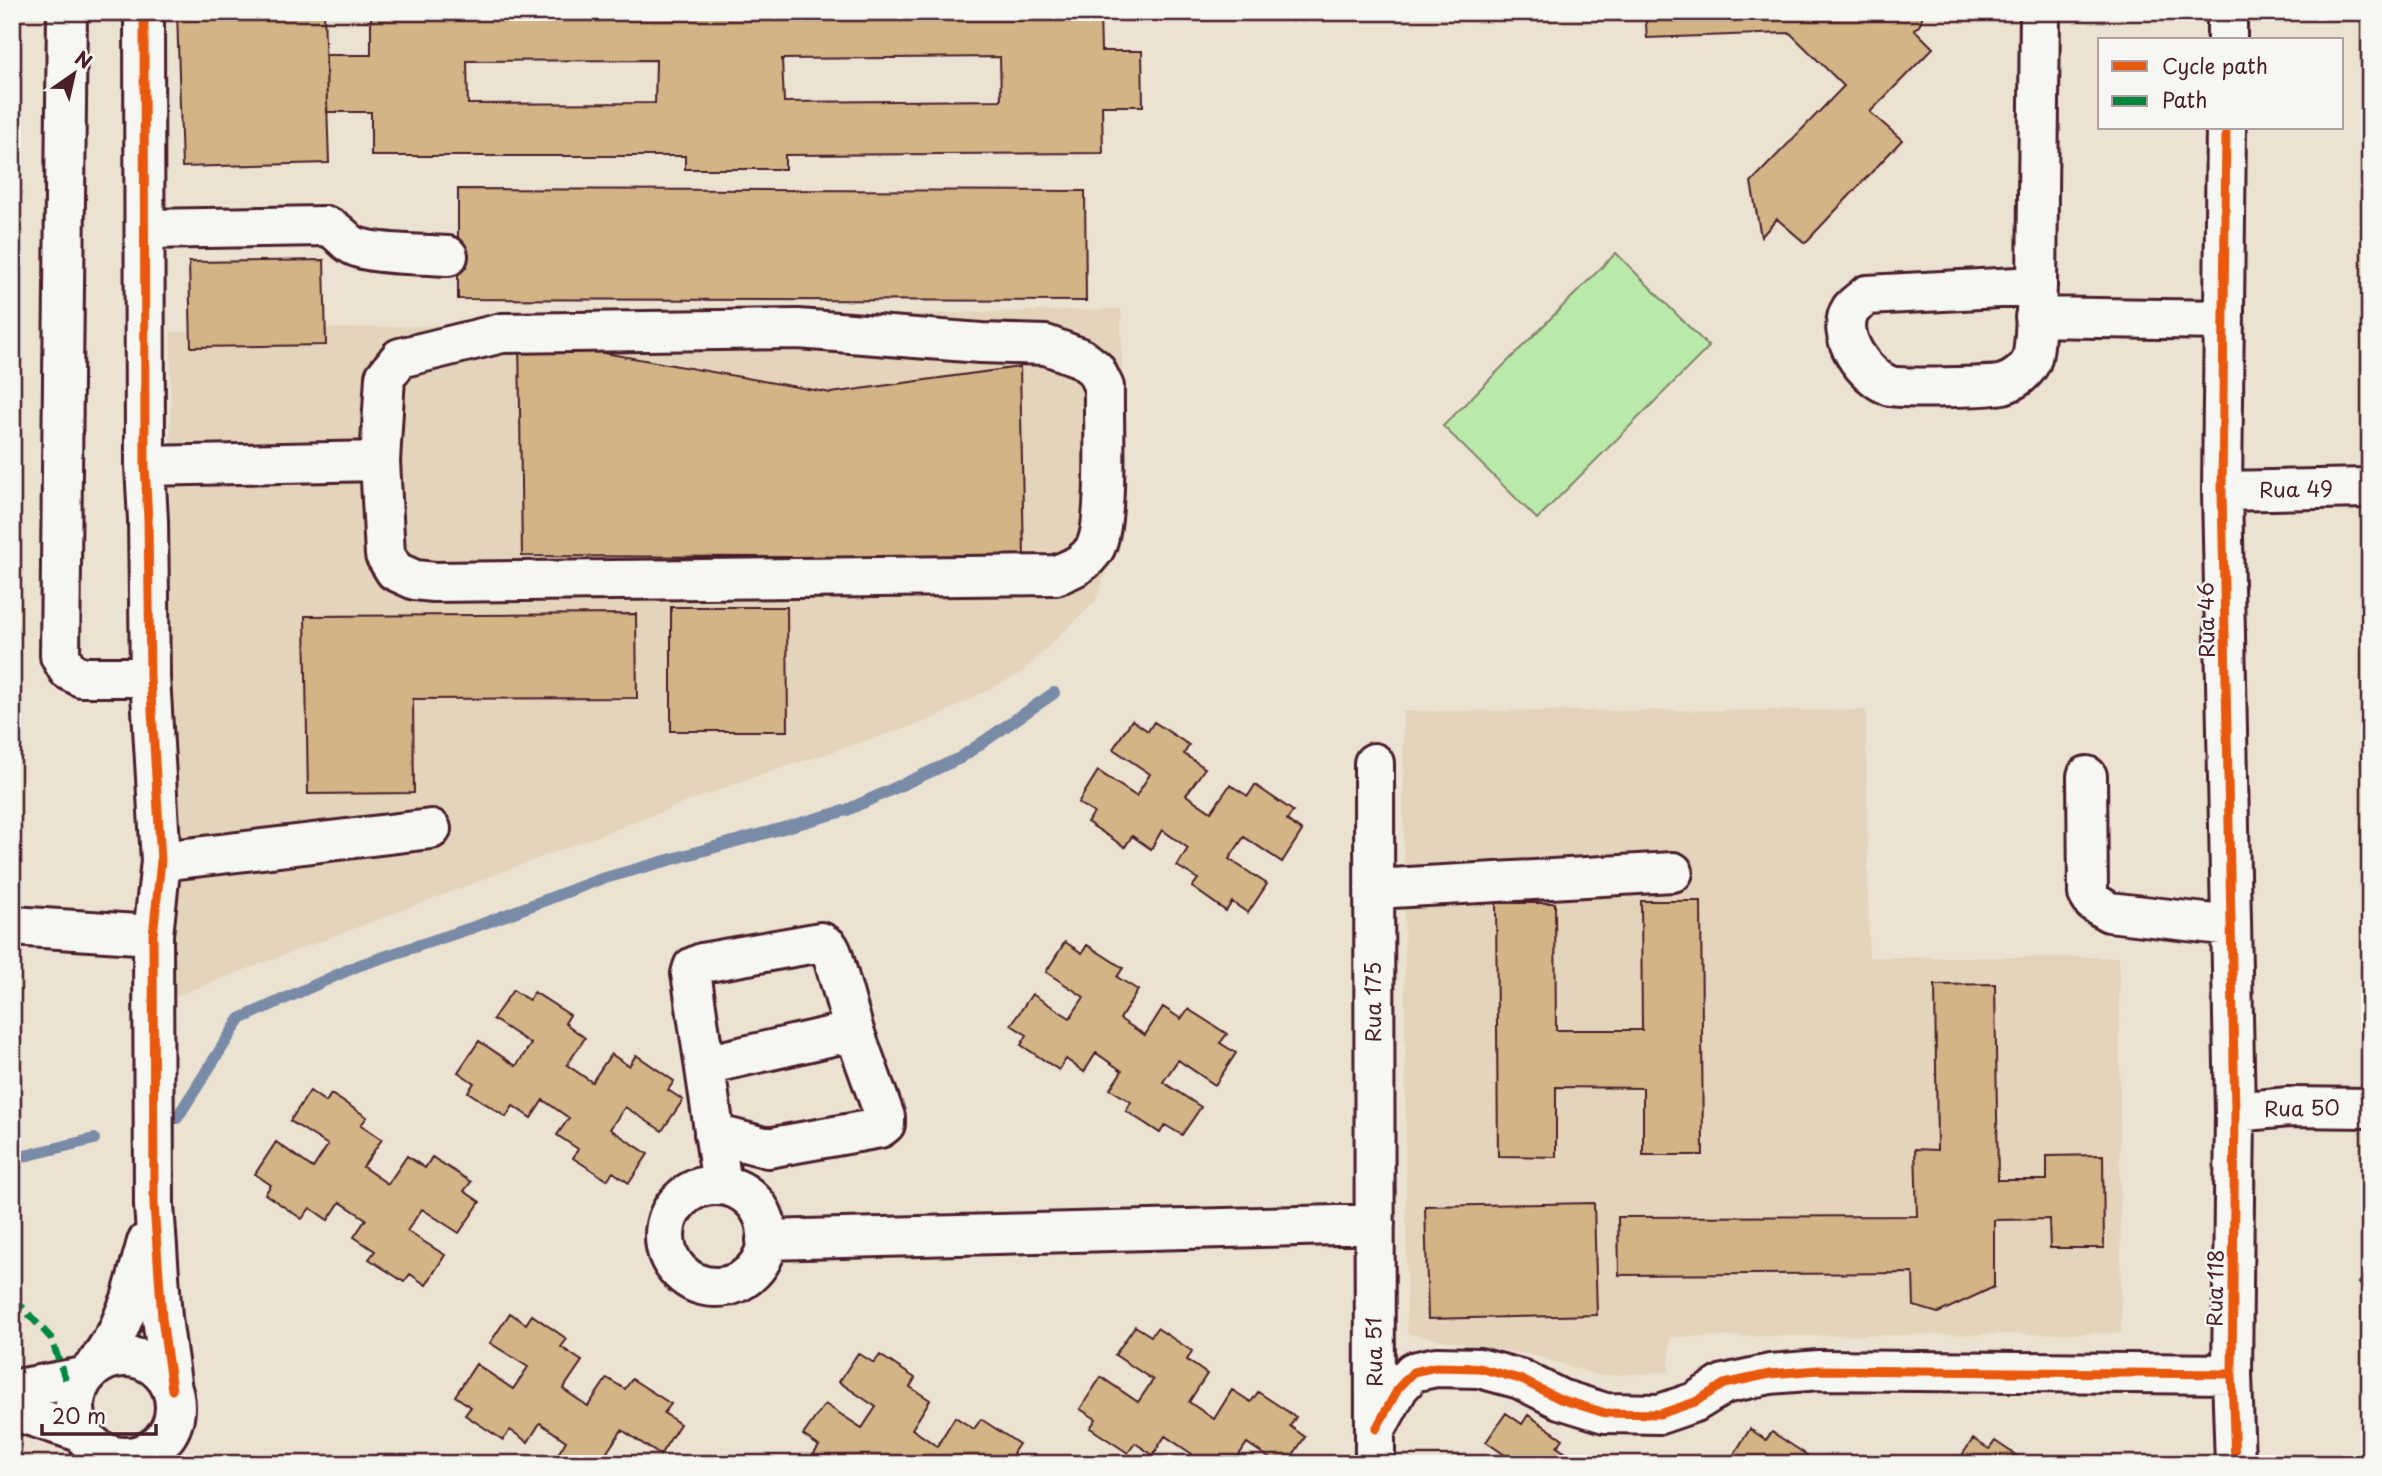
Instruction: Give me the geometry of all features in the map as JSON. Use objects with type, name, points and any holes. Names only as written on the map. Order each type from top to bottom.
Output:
[{"type":"street","points":[[67,12],[60,656],[68,670],[81,677],[150,677]]},
{"type":"street","points":[[12,1410],[106,1454],[122,1457],[138,1455],[153,1448],[165,1437],[172,1406],[162,1318],[154,1205],[153,935],[161,861],[150,677],[145,466],[144,12]]},
{"type":"street","points":[[2040,12],[2036,302],[2224,320]]},
{"type":"street","points":[[2227,12],[2227,38]]},
{"type":"street","name":"Rua 46","points":[[2226,130],[2222,491],[2235,1112]]},
{"type":"street","points":[[145,229],[326,226],[336,229],[346,243],[362,249],[448,256]]},
{"type":"street","points":[[798,329],[1046,345],[1081,358],[1095,369],[1104,387],[1102,524],[1095,547],[1080,565],[1056,575],[448,582],[415,580],[394,572],[385,555],[380,461],[385,377],[400,358],[502,332],[798,329]]},
{"type":"street","points":[[145,466],[380,461]]},
{"type":"street","name":"Rua 49","points":[[2222,491],[2370,488]]},
{"type":"street","name":"Rua 175","points":[[1374,763],[1375,1232]]},
{"type":"street","points":[[2087,776],[2088,894],[2094,902],[2109,912],[2231,926]]},
{"type":"street","points":[[161,861],[430,828]]},
{"type":"street","points":[[1374,889],[1673,872]]},
{"type":"street","points":[[12,926],[153,935]]},
{"type":"street","points":[[714,1134],[768,1148],[880,1128],[885,1124],[886,1117],[854,1031],[832,953],[825,944],[821,942],[702,963],[693,967],[691,974],[705,1065],[714,1134],[722,1185]]},
{"type":"street","points":[[705,1065],[854,1031]]},
{"type":"street","name":"Rua 50","points":[[2235,1112],[2289,1107],[2370,1108]]},
{"type":"street","name":"Rua 118","points":[[2235,1112],[2232,1374],[2235,1464]]},
{"type":"street","points":[[707,1185],[722,1185],[742,1192],[758,1208],[765,1220],[766,1240],[760,1263],[751,1273],[741,1281],[714,1287],[688,1279],[678,1270],[665,1245],[664,1232],[673,1207],[683,1196],[707,1185]]},
{"type":"street","points":[[91,1447],[76,1420],[78,1390],[117,1333],[131,1299],[154,1205]]},
{"type":"street","points":[[766,1240],[1375,1232]]},
{"type":"street","name":"Rua 51","points":[[1375,1232],[1376,1446]]},
{"type":"street","points":[[1375,1284],[1384,1316],[1397,1335],[1409,1351],[1436,1367]]},
{"type":"street","points":[[12,1390],[90,1372],[109,1359],[140,1359],[154,1366],[166,1378],[172,1406],[156,1464]]},
{"type":"street","points":[[1376,1446],[1399,1387],[1413,1371],[1436,1367],[1479,1368],[1520,1379],[1560,1399],[1605,1413],[1660,1414],[1695,1402],[1724,1384],[1770,1374],[1819,1370],[2232,1374]]},
{"type":"shaded area","points":[[1121,309],[1121,530],[1095,602],[1021,673],[928,721],[748,779],[168,999],[171,332]]},
{"type":"shaded area","points":[[1866,710],[1869,957],[2119,957],[2121,1333],[1670,1337],[1669,1372],[1600,1376],[1533,1355],[1407,1334],[1403,711]]},
{"type":"green space","points":[[1616,253],[1709,347],[1537,519],[1443,426]]},
{"type":"building","points":[[177,12],[324,12],[329,163],[182,167]]},
{"type":"building","points":[[371,12],[1100,12],[1101,51],[1142,51],[1143,106],[1102,106],[1103,153],[785,155],[785,169],[685,169],[685,156],[371,156],[371,112],[327,112],[326,55],[371,55]],"holes":[[[1000,57],[1001,100],[784,102],[782,59]],[[656,60],[655,103],[468,104],[467,61]]]},
{"type":"building","points":[[1645,12],[1924,12],[1919,26],[1914,29],[1933,48],[1870,112],[1902,140],[1805,243],[1777,219],[1761,237],[1751,182],[1844,86],[1790,33],[1647,38]]},
{"type":"building","points":[[458,189],[1085,191],[1086,301],[458,299]]},
{"type":"building","points":[[324,260],[326,345],[191,347],[189,262]]},
{"type":"building","points":[[519,338],[831,393],[1020,367],[1024,558],[522,556]]},
{"type":"building","points":[[671,607],[787,607],[788,731],[671,731]]},
{"type":"building","points":[[636,614],[637,698],[413,699],[414,793],[308,794],[305,616]]},
{"type":"building","points":[[1132,720],[1148,731],[1154,722],[1189,745],[1184,754],[1205,768],[1186,795],[1211,812],[1230,785],[1248,796],[1255,785],[1293,811],[1287,820],[1302,831],[1282,862],[1244,837],[1229,859],[1267,884],[1248,913],[1232,902],[1226,911],[1192,887],[1198,879],[1177,866],[1188,848],[1162,830],[1151,849],[1132,836],[1125,847],[1087,822],[1094,813],[1078,803],[1098,771],[1136,796],[1150,774],[1113,749]]},
{"type":"building","points":[[1641,901],[1701,901],[1703,1155],[1643,1155],[1643,1088],[1556,1087],[1556,1157],[1498,1156],[1496,903],[1555,903],[1556,1030],[1642,1030]]},
{"type":"building","points":[[1065,942],[1082,953],[1087,945],[1123,968],[1117,977],[1138,990],[1120,1019],[1145,1035],[1163,1007],[1181,1019],[1188,1009],[1227,1034],[1220,1043],[1236,1053],[1215,1085],[1178,1060],[1163,1082],[1201,1107],[1182,1135],[1165,1125],[1160,1133],[1126,1111],[1131,1102],[1110,1089],[1122,1071],[1096,1053],[1084,1072],[1066,1059],[1059,1070],[1021,1045],[1027,1035],[1011,1025],[1032,994],[1070,1018],[1084,997],[1046,972]]},
{"type":"building","points":[[1995,984],[1998,1180],[2047,1180],[2047,1156],[2103,1155],[2104,1248],[2050,1248],[2049,1219],[1994,1220],[1994,1287],[1938,1313],[1914,1306],[1913,1273],[1619,1275],[1618,1217],[1917,1216],[1915,1149],[1937,1150],[1935,985]]},
{"type":"building","points":[[513,990],[529,1000],[534,992],[570,1015],[565,1023],[585,1038],[567,1065],[592,1082],[611,1054],[629,1066],[636,1055],[674,1081],[668,1090],[683,1100],[662,1131],[625,1107],[610,1129],[648,1154],[629,1183],[613,1172],[607,1180],[573,1158],[578,1149],[557,1135],[569,1118],[543,1100],[531,1118],[513,1106],[506,1117],[468,1092],[474,1083],[458,1072],[479,1041],[516,1066],[531,1044],[493,1019]]},
{"type":"building","points":[[310,1091],[326,1102],[331,1094],[367,1117],[361,1125],[382,1139],[363,1167],[388,1184],[407,1156],[425,1168],[432,1157],[471,1182],[464,1191],[480,1202],[459,1233],[422,1209],[407,1231],[445,1255],[426,1285],[410,1274],[404,1282],[369,1259],[375,1251],[354,1237],[366,1219],[340,1202],[328,1220],[310,1208],[302,1219],[265,1194],[271,1185],[255,1174],[276,1142],[313,1168],[328,1145],[290,1121]]},
{"type":"building","points":[[1594,1203],[1597,1315],[1428,1319],[1425,1206]]},
{"type":"building","points":[[2370,1269],[2370,1291],[2359,1283]]},
{"type":"building","points":[[510,1313],[526,1324],[532,1315],[567,1339],[561,1347],[582,1361],[563,1389],[588,1406],[607,1378],[625,1389],[632,1379],[671,1404],[664,1413],[680,1424],[660,1455],[622,1430],[607,1452],[624,1464],[562,1464],[555,1459],[566,1441],[540,1423],[528,1442],[510,1430],[503,1440],[465,1415],[471,1407],[455,1396],[476,1364],[513,1389],[528,1367],[490,1343]]},
{"type":"building","points":[[1135,1326],[1151,1336],[1157,1328],[1192,1351],[1187,1360],[1207,1374],[1189,1402],[1214,1419],[1232,1390],[1251,1402],[1258,1392],[1296,1417],[1290,1426],[1305,1437],[1287,1464],[1278,1464],[1247,1443],[1233,1464],[1185,1464],[1192,1454],[1165,1436],[1153,1455],[1135,1443],[1128,1453],[1090,1428],[1096,1419],[1080,1409],[1101,1377],[1138,1402],[1153,1380],[1115,1355]]},
{"type":"building","points":[[858,1353],[874,1363],[880,1355],[915,1378],[910,1387],[930,1400],[912,1429],[937,1446],[955,1417],[974,1429],[981,1419],[1019,1444],[1013,1453],[1028,1464],[826,1464],[813,1455],[819,1446],[803,1435],[825,1404],[862,1428],[876,1407],[839,1382]]},
{"type":"building","points":[[1506,1413],[1522,1424],[1528,1415],[1563,1439],[1557,1447],[1578,1461],[1576,1464],[1518,1464],[1486,1442]]},
{"type":"building","points":[[1750,1429],[1766,1440],[1772,1432],[1807,1455],[1802,1464],[1738,1464],[1731,1459]]},
{"type":"building","points":[[1973,1439],[1989,1449],[1995,1441],[2029,1464],[1956,1464]]},
{"type":"waterway","points":[[177,1118],[240,1019],[357,966],[477,926],[598,880],[847,810],[960,758],[1054,693]]},
{"type":"waterway","points":[[12,1159],[94,1139]]},
{"type":"marked path","points":[[12,1301],[21,1306],[51,1338],[66,1381]]},
{"type":"cycle path","points":[[144,12],[145,466],[150,677],[161,861],[153,935],[154,1205],[162,1318],[172,1390]]},
{"type":"cycle path","points":[[2226,130],[2222,491],[2235,1112],[2232,1374],[2235,1464]]},
{"type":"cycle path","points":[[1376,1429],[1399,1387],[1413,1372],[1436,1367],[1479,1368],[1520,1379],[1560,1399],[1605,1413],[1660,1414],[1695,1402],[1724,1384],[1770,1374],[1819,1370],[2232,1374]]}]
